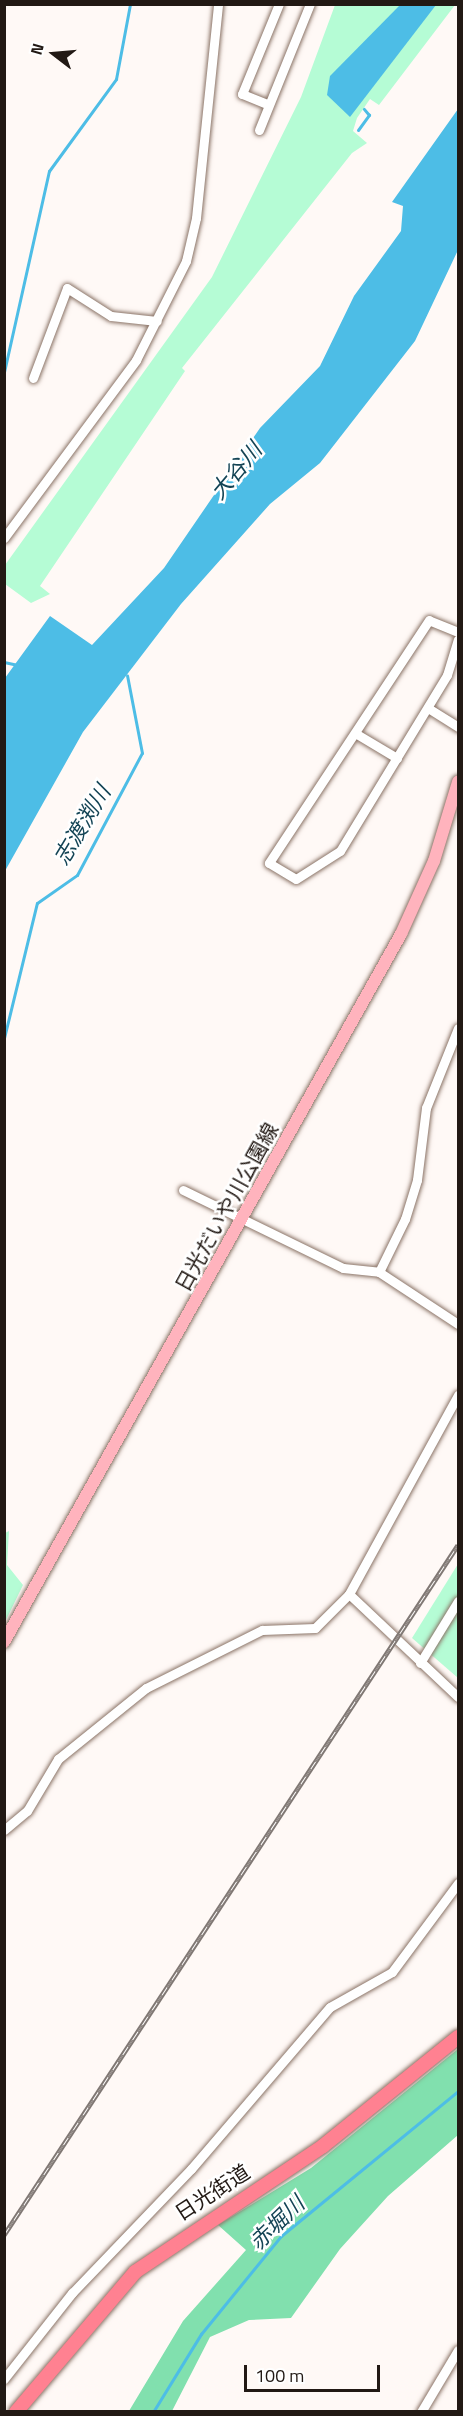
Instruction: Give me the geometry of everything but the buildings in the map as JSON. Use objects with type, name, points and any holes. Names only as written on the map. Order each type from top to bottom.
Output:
[{"type":"highway","name":"日光街道","points":[[16,2412],[135,2272],[323,2146],[459,2037]]},
{"type":"main road","name":"日光だいや川公園線","points":[[4,1642],[401,934],[434,861],[459,782]]},
{"type":"street","points":[[4,538],[136,360],[186,261],[196,218],[218,4]]},
{"type":"street","points":[[267,104],[242,94],[279,4]]},
{"type":"street","points":[[259,130],[267,104],[310,4]]},
{"type":"street","points":[[33,378],[67,288],[111,316],[157,321]]},
{"type":"street","points":[[459,632],[429,620],[269,862],[296,879],[340,850],[447,675],[459,640]]},
{"type":"street","points":[[428,708],[459,727]]},
{"type":"street","points":[[355,733],[397,758]]},
{"type":"street","points":[[379,1272],[405,1219],[417,1180],[426,1108],[459,1028]]},
{"type":"street","points":[[183,1190],[243,1217],[343,1268],[379,1272],[459,1324]]},
{"type":"street","points":[[4,1830],[27,1811],[58,1759],[146,1688],[262,1630],[315,1628],[349,1594],[459,1395]]},
{"type":"street","points":[[349,1594],[420,1663],[459,1697]]},
{"type":"street","points":[[420,1663],[458,1601]]},
{"type":"street","points":[[4,2379],[72,2293],[191,2169],[330,2007],[392,1972],[459,1883]]},
{"type":"street","points":[[421,2412],[459,2350]]},
{"type":"green space","points":[[335,5],[455,5],[379,105],[370,99],[357,118],[353,131],[367,143],[352,153],[182,368],[185,371],[40,586],[50,594],[31,603],[5,584],[5,565],[212,277],[301,97]]},
{"type":"green space","points":[[9,1531],[7,1565],[23,1585],[5,1622],[5,1533]]},
{"type":"green space","points":[[458,1564],[458,1678],[412,1638]]},
{"type":"green space","points":[[458,2049],[458,2135],[388,2196],[340,2249],[291,2318],[249,2320],[210,2337],[172,2411],[129,2411],[183,2321],[246,2250],[218,2225],[311,2168]]},
{"type":"water","points":[[400,5],[436,5],[350,117],[327,95],[330,76]]},
{"type":"water","name":"大谷川","points":[[458,109],[458,250],[415,341],[320,463],[270,504],[181,604],[83,732],[5,871],[5,678],[50,616],[92,645],[164,568],[260,428],[320,366],[354,296],[401,231],[403,206],[392,202]]},
{"type":"waterway","points":[[4,372],[49,171],[116,79],[130,4]]},
{"type":"waterway","points":[[358,130],[369,115],[364,109]]},
{"type":"waterway","points":[[4,662],[18,665]]},
{"type":"waterway","name":"志渡渕川","points":[[4,1038],[37,903],[77,875],[142,753],[127,675]]},
{"type":"waterway","name":"赤堀川","points":[[153,2412],[201,2334],[281,2236],[458,2091]]},
{"type":"railway","points":[[4,2235],[458,1545]]}]
